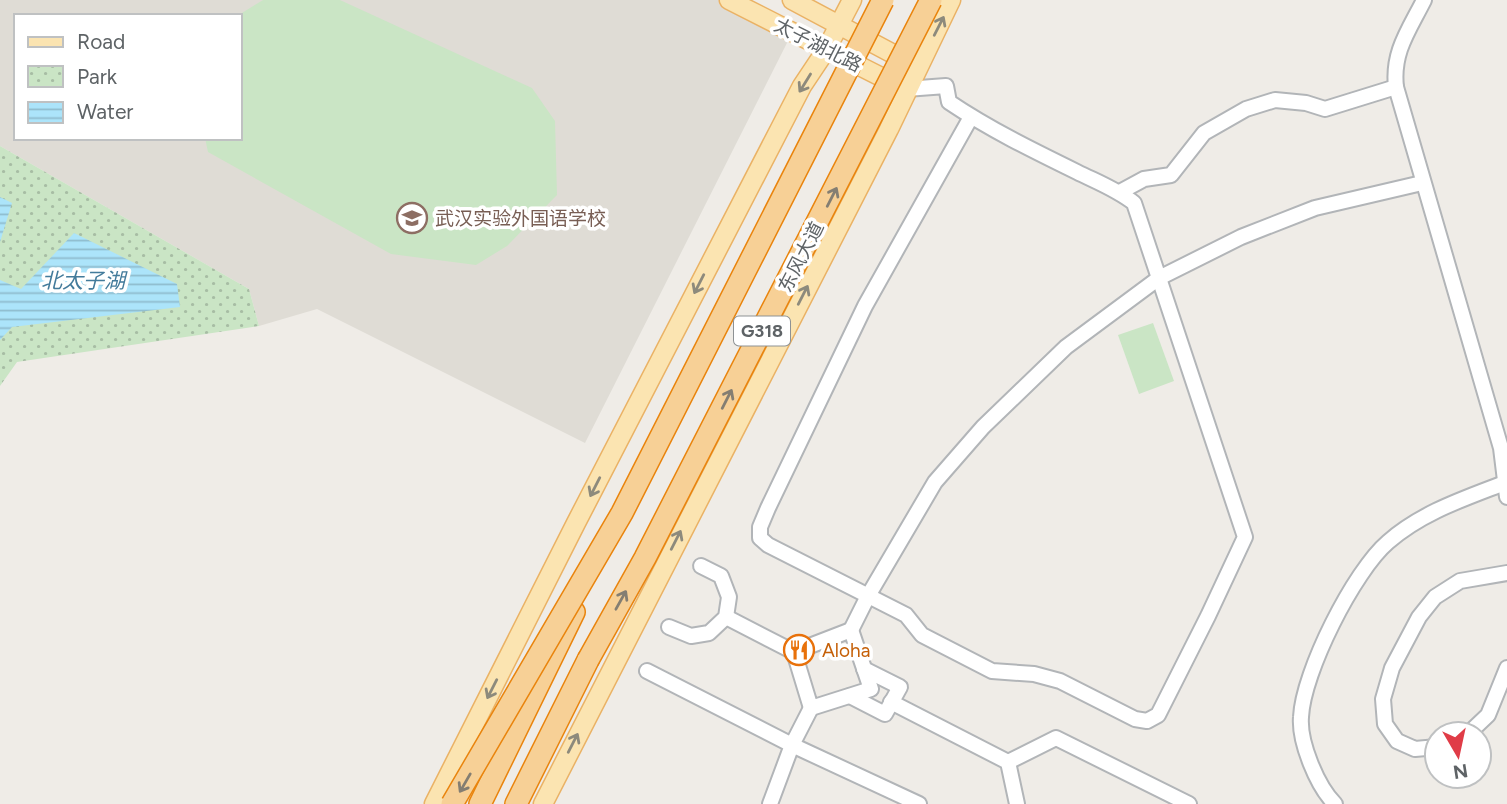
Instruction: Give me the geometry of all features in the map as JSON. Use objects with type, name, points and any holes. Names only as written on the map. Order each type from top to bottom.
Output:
[{"type":"highway","name":"G318","points":[[480,804],[622,513],[883,0]]},
{"type":"highway","name":"东风大道","points":[[588,660],[645,558],[931,0]]},
{"type":"highway","points":[[453,804],[622,513]]},
{"type":"highway","name":"G318","points":[[516,804],[588,660]]},
{"type":"highway","points":[[523,804],[588,660]]},
{"type":"main road","name":"太子湖北路","points":[[729,0],[906,89]]},
{"type":"main road","name":"太子湖北路","points":[[792,0],[918,67]]},
{"type":"main road","points":[[434,804],[802,86],[827,50],[852,0]]},
{"type":"main road","points":[[543,804],[889,129],[951,0]]},
{"type":"street","points":[[1335,804],[1326,794],[1308,758],[1300,717],[1311,674],[1343,601],[1386,543],[1419,518],[1506,487],[1501,448],[1395,87],[1394,69],[1398,53],[1424,0]]},
{"type":"street","points":[[906,89],[946,86],[949,102],[971,117],[1120,192],[1134,203],[1245,537],[1158,715],[1147,721],[1135,719],[1060,681],[1034,674],[992,671],[922,635],[906,615],[768,545],[760,538],[760,527],[865,306],[971,117]]},
{"type":"street","points":[[1120,192],[1144,179],[1171,175],[1204,133],[1246,109],[1275,100],[1306,103],[1325,109],[1395,87]]},
{"type":"street","points":[[794,652],[851,630],[935,482],[983,427],[1066,347],[1159,278],[1241,237],[1315,208],[1422,183]]},
{"type":"street","points":[[669,627],[691,636],[700,635],[709,633],[726,617],[729,597],[721,576],[701,566]]},
{"type":"street","points":[[1423,748],[1415,749],[1397,741],[1385,724],[1383,699],[1392,668],[1419,617],[1435,597],[1460,581],[1507,573]]},
{"type":"street","points":[[726,617],[794,652],[811,708],[792,745],[770,804]]},
{"type":"street","points":[[811,708],[871,689],[851,630]]},
{"type":"street","points":[[1484,720],[1488,716],[1507,668]]},
{"type":"street","points":[[850,696],[885,714],[900,687],[864,669]]},
{"type":"street","points":[[647,671],[792,745],[919,804]]},
{"type":"street","points":[[891,702],[1008,762]]},
{"type":"street","points":[[1008,762],[1056,738],[1189,804]]},
{"type":"street","points":[[1008,762],[1017,804]]},
{"type":"shaded area","name":"武汉实验外国语学校","points":[[0,0],[720,0],[791,35],[585,443],[317,309],[259,326],[249,289],[0,146]]},
{"type":"green space","points":[[263,0],[340,0],[532,88],[555,121],[557,195],[507,246],[476,265],[391,254],[208,152],[205,140],[242,140],[240,14]]},
{"type":"green space","points":[[0,146],[249,289],[259,326],[17,362],[0,386]]},
{"type":"green space","points":[[1153,323],[1174,381],[1139,394],[1118,335]]},
{"type":"water","name":"北太子湖","points":[[0,197],[12,203],[0,242]]},
{"type":"water","name":"北太子湖","points":[[74,233],[177,284],[180,307],[12,327],[0,340],[0,280],[21,289]]},
{"type":"place","name":"武汉实验外国语学校","points":[[412,218]]},
{"type":"place","name":"Aloha","points":[[799,650]]}]
